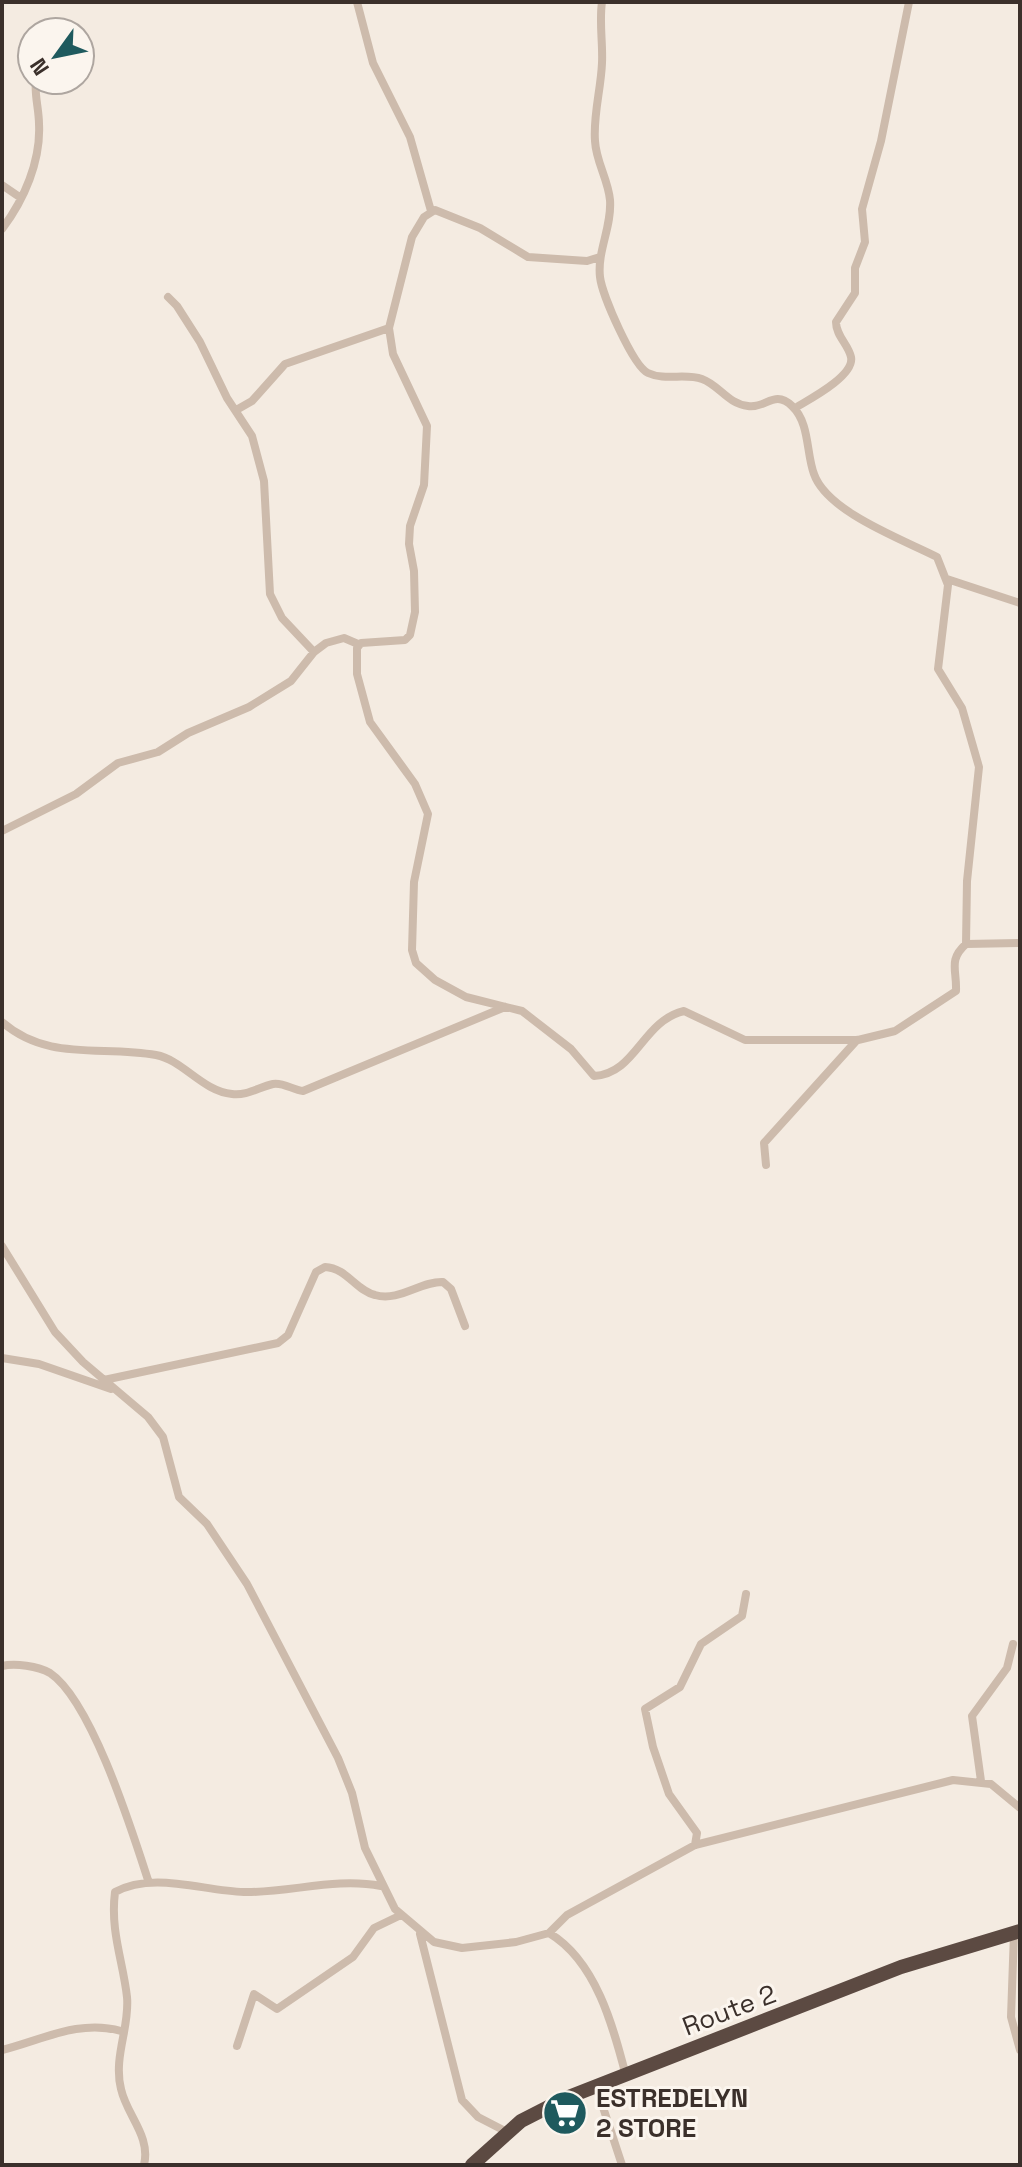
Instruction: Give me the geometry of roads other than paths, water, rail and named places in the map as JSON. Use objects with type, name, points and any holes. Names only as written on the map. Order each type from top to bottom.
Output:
[{"type":"highway","name":"Route 2","points":[[472,2165],[507,2132],[546,2107],[901,1967],[1017,1932]]},
{"type":"street","points":[[357,2],[373,63],[410,137],[431,211]]},
{"type":"street","points":[[602,2],[602,63],[595,140],[610,198],[610,220],[600,257],[602,288],[615,320],[646,372],[705,380],[726,398],[747,406],[775,397],[795,408],[803,424],[819,485],[871,526],[937,557],[947,579],[938,669],[962,708],[979,767],[967,881],[966,944]]},
{"type":"street","points":[[795,408],[837,380],[850,367],[851,358],[836,322],[855,293],[855,268],[865,242],[862,209],[881,141],[909,2]]},
{"type":"street","points":[[2,229],[21,198],[37,155],[40,127],[37,96]]},
{"type":"street","points":[[2,185],[21,198]]},
{"type":"street","points":[[431,211],[444,211],[480,228],[528,257],[587,261],[600,257]]},
{"type":"street","points":[[2,831],[68,799],[118,763],[158,752],[188,733],[249,707],[291,681],[314,652],[334,639],[352,639],[358,644],[405,640],[410,635],[415,612],[410,526],[424,485],[427,426],[393,354],[389,328],[412,237],[431,211]]},
{"type":"street","points":[[168,297],[174,301],[200,342],[227,398],[238,409],[252,436],[264,481],[270,594],[282,618],[314,652]]},
{"type":"street","points":[[238,409],[261,392],[285,364],[389,328]]},
{"type":"street","points":[[947,579],[1020,603]]},
{"type":"street","points":[[358,644],[357,674],[370,722],[415,784],[428,814],[414,882],[412,950],[416,963],[435,980],[466,997],[506,1007],[533,1018],[571,1049],[594,1076],[617,1068],[633,1054],[655,1024],[684,1011],[745,1040],[858,1040],[895,1031],[956,991],[955,954],[966,944],[1020,943]]},
{"type":"street","points":[[2,1022],[42,1046],[72,1052],[157,1055],[220,1091],[241,1095],[274,1084],[303,1091],[506,1007]]},
{"type":"street","points":[[766,1165],[764,1143],[858,1040]]},
{"type":"street","points":[[2,1246],[55,1332],[148,1417],[163,1437],[179,1497],[207,1524],[247,1584],[289,1659],[345,1772],[365,1848],[381,1886],[401,1915],[434,1942],[469,1949],[549,1933],[567,1915],[695,1845],[953,1780],[991,1784],[1020,1808]]},
{"type":"street","points":[[104,1380],[278,1343],[288,1335],[316,1272],[325,1267],[343,1272],[376,1296],[390,1296],[443,1282],[451,1289],[465,1326]]},
{"type":"street","points":[[2,1358],[39,1364],[115,1390]]},
{"type":"street","points":[[695,1845],[697,1833],[673,1802],[664,1780],[645,1709],[680,1687],[701,1644],[742,1616],[746,1594]]},
{"type":"street","points":[[981,1781],[972,1716],[1007,1668],[1013,1644]]},
{"type":"street","points":[[2,1666],[22,1666],[49,1672],[73,1702],[117,1787],[149,1883]]},
{"type":"street","points":[[144,2165],[145,2145],[120,2088],[121,2031],[127,1995],[115,1943],[114,1894],[117,1890],[149,1883],[243,1892],[354,1882],[381,1886]]},
{"type":"street","points":[[237,2046],[254,1994],[277,2009],[353,1957],[374,1928],[401,1915]]},
{"type":"street","points":[[419,1932],[462,2100],[478,2117],[507,2132]]},
{"type":"street","points":[[1017,1932],[1011,2017],[1020,2050]]},
{"type":"street","points":[[549,1933],[579,1963],[598,1992],[615,2032],[626,2076]]},
{"type":"street","points":[[2,2050],[61,2031],[93,2026],[121,2031]]},
{"type":"street","points":[[596,2086],[622,2165]]},
{"type":"place","name":"ESTREDELYN 2 STORE","points":[[565,2113]]}]
